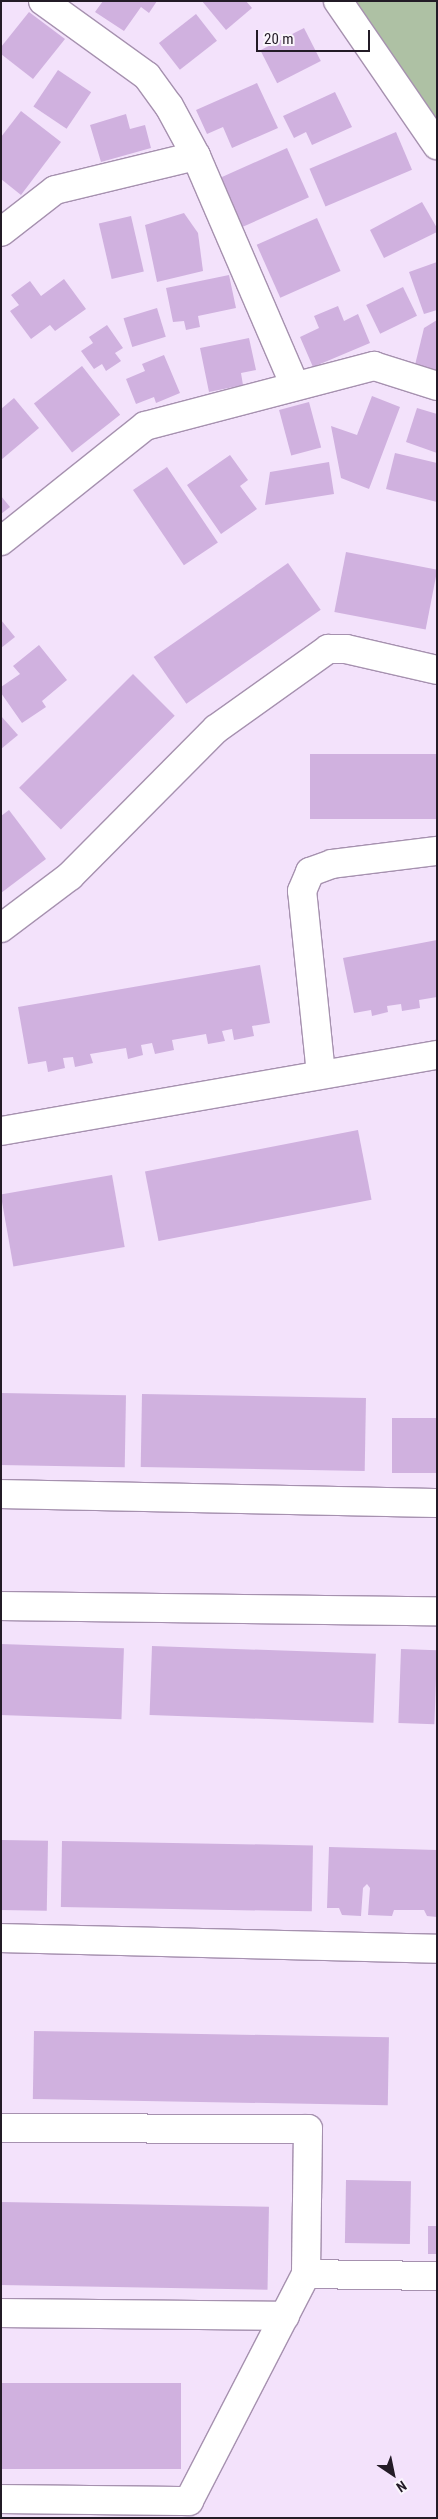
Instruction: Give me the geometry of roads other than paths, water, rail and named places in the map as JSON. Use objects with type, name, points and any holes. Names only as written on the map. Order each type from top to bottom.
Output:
[{"type":"street","points":[[43,1],[147,76],[169,106],[196,156],[295,386]]},
{"type":"street","points":[[338,1],[437,145]]},
{"type":"street","points":[[5,223],[55,190],[196,156]]},
{"type":"street","points":[[1,541],[145,426],[374,366],[437,386]]},
{"type":"street","points":[[1,928],[70,876],[216,729],[328,649],[346,649],[437,670]]},
{"type":"street","points":[[321,1074],[302,891],[310,872],[332,864],[437,851]]},
{"type":"street","points":[[1,1131],[437,1055]]},
{"type":"street","points":[[1,1494],[437,1503]]},
{"type":"street","points":[[1,1606],[437,1611]]},
{"type":"street","points":[[1,1938],[165,1944],[437,1949]]},
{"type":"street","points":[[1,2128],[308,2129],[306,2274],[189,2501],[1,2499]]},
{"type":"street","points":[[306,2274],[437,2276]]},
{"type":"street","points":[[1,2313],[285,2316]]}]
